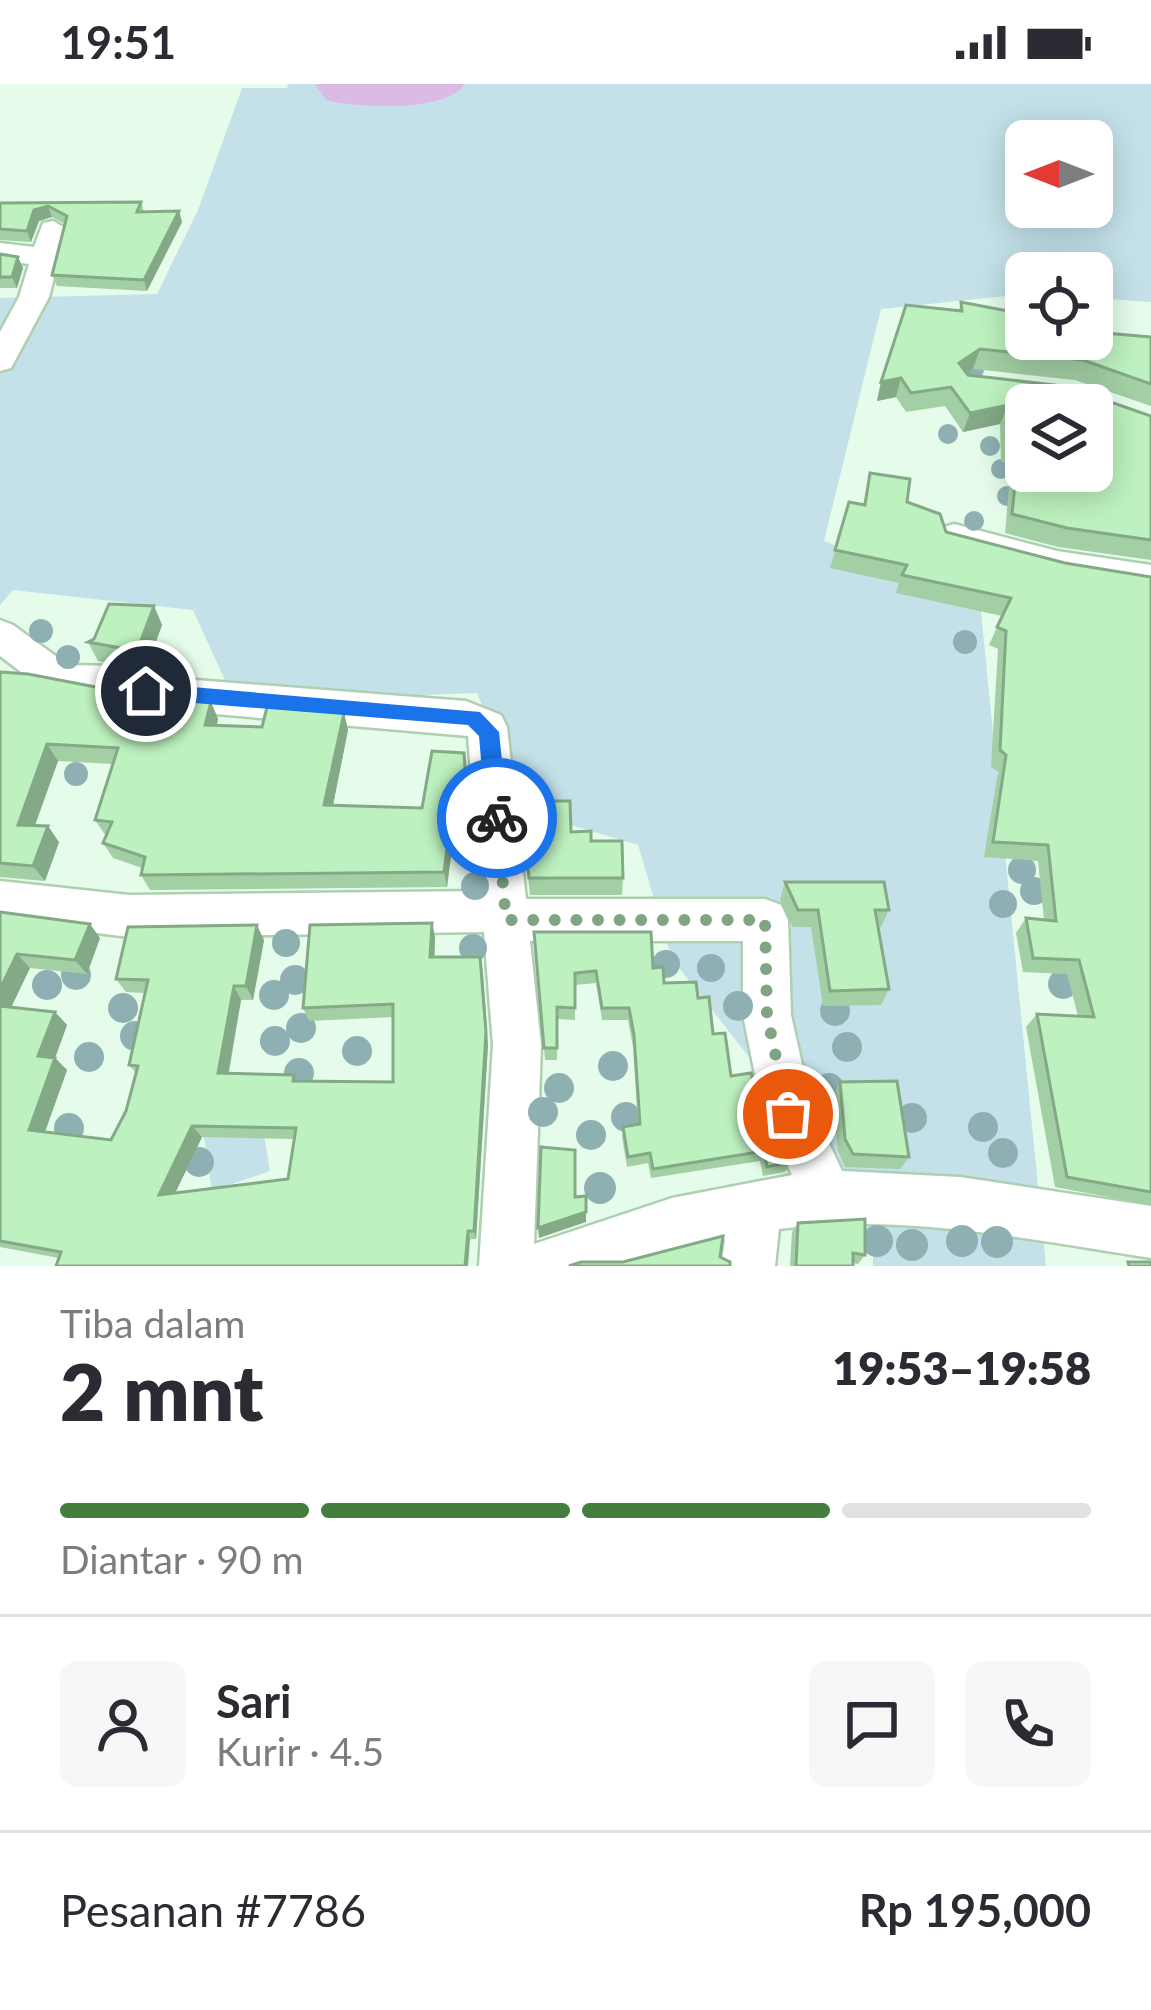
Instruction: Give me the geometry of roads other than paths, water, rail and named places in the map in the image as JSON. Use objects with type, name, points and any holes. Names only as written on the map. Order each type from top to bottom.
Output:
[{"type":"street","points":[[0,252],[50,243],[28,313],[0,362]]},
{"type":"street","points":[[954,537],[1057,564],[1151,579]]},
{"type":"street","points":[[0,635],[66,682],[118,682],[157,694],[479,720],[487,727],[517,1045],[506,1266]]},
{"type":"street","points":[[0,901],[129,916],[765,920],[767,1015],[788,1114],[810,1151],[826,1200]]},
{"type":"street","points":[[546,1266],[653,1227],[826,1200],[893,1197],[958,1203],[1151,1232]]},
{"type":"street","points":[[748,1266],[755,1210]]},
{"type":"waterway","points":[[334,84],[339,92],[379,95],[446,84]]}]
